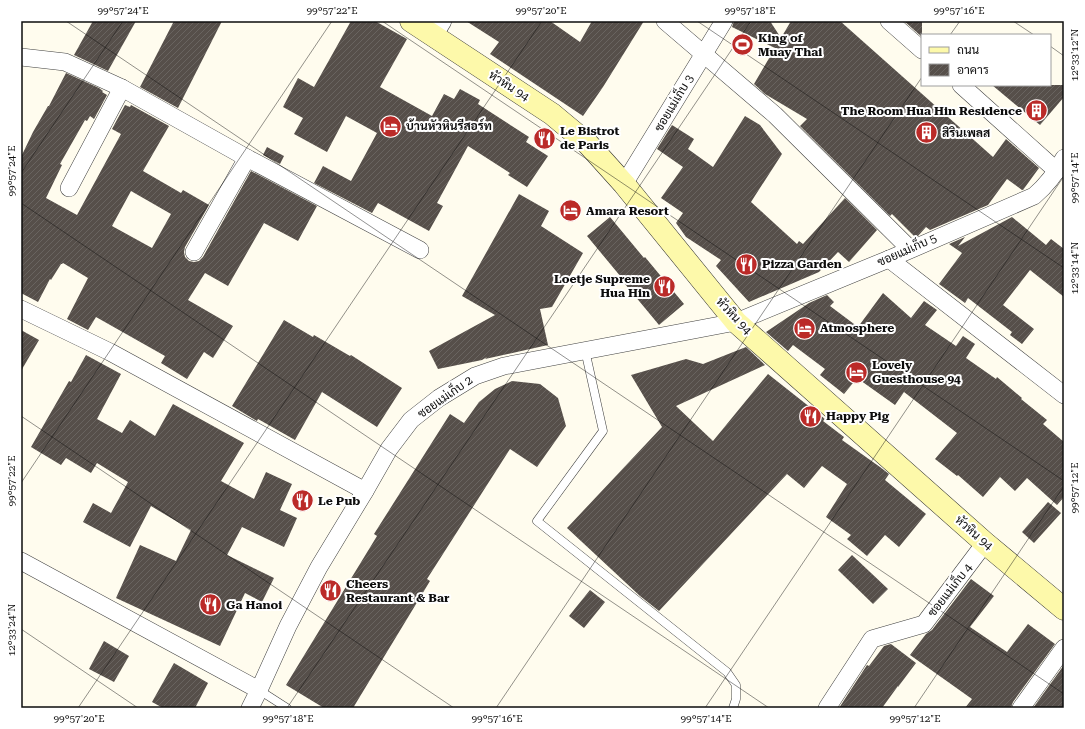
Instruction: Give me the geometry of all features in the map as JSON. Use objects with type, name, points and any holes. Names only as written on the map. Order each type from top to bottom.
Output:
[{"type":"street","name":"หัวหิน 94","points":[[411,21],[438,28],[552,114],[588,144],[624,184],[736,322],[985,543],[1064,609]]},
{"type":"street","points":[[665,21],[775,115],[910,249]]},
{"type":"street","name":"ซอยแม่เก็บ 3","points":[[624,184],[724,21]]},
{"type":"street","points":[[889,21],[921,49]]},
{"type":"street","points":[[21,57],[65,62],[122,88],[247,158],[420,250]]},
{"type":"street","points":[[962,86],[1060,164]]},
{"type":"street","points":[[69,188],[122,88]]},
{"type":"street","points":[[194,252],[247,158]]},
{"type":"street","name":"ซอยแม่เก็บ 5","points":[[736,322],[889,259],[1034,196],[1042,190],[1060,164]]},
{"type":"street","points":[[889,259],[1064,395]]},
{"type":"street","points":[[21,309],[110,352],[365,491]]},
{"type":"street","name":"ซอยแม่เก็บ 2","points":[[250,708],[288,626],[319,567],[389,449],[411,420],[440,398],[475,376],[504,366],[736,322]]},
{"type":"street","name":"ซอยแม่เก็บ 4","points":[[827,708],[872,639],[924,624],[985,543]]},
{"type":"street","points":[[21,561],[259,690]]},
{"type":"street","points":[[1020,708],[1064,648]]},
{"type":"lane","points":[[585,350],[603,431],[537,521],[727,672],[736,685],[736,698],[733,708]]},
{"type":"lane","points":[[259,690],[287,708]]},
{"type":"building","points":[[93,21],[136,21],[108,71],[74,55]]},
{"type":"building","points":[[174,21],[222,21],[178,108],[140,87]]},
{"type":"building","points":[[351,21],[375,21],[407,39],[380,87],[432,116],[444,94],[454,99],[460,89],[480,100],[478,104],[529,137],[526,142],[548,156],[527,187],[508,175],[510,173],[468,146],[437,203],[443,206],[429,231],[378,203],[372,213],[314,183],[323,166],[351,181],[377,133],[346,116],[327,152],[294,134],[303,118],[283,107],[298,78],[314,87]]},
{"type":"building","points":[[466,21],[550,21],[580,42],[592,21],[644,21],[583,116],[490,54],[499,42]]},
{"type":"building","points":[[734,21],[770,21],[781,38],[791,21],[840,21],[993,157],[1006,139],[1039,168],[1023,190],[1007,179],[988,205],[930,230],[926,227],[918,236],[915,237],[892,214],[890,216],[800,126],[807,119],[765,94],[754,84],[775,48],[732,27]]},
{"type":"building","points":[[904,21],[922,21],[921,36]]},
{"type":"building","points":[[66,73],[99,88],[107,95],[94,119],[90,116],[87,121],[85,120],[60,164],[62,165],[46,198],[77,215],[121,134],[112,129],[125,105],[130,107],[131,105],[169,126],[143,171],[181,193],[183,190],[209,205],[185,247],[185,257],[189,261],[199,261],[203,257],[251,171],[317,206],[298,241],[264,223],[228,286],[205,273],[188,300],[233,326],[213,358],[204,352],[187,379],[161,363],[165,356],[96,317],[88,330],[67,319],[88,278],[63,263],[51,280],[50,279],[38,302],[21,293],[21,157],[33,132],[49,106]],"holes":[[[131,191],[171,214],[152,248],[112,226]]]},
{"type":"building","name":"The Room Hua Hin Residence","points":[[1064,85],[1064,97],[1040,125],[993,86]]},
{"type":"building","points":[[745,116],[760,125],[782,154],[751,202],[797,244],[799,241],[803,244],[845,198],[877,230],[849,262],[838,252],[819,272],[749,302],[716,266],[721,260],[686,237],[676,223],[683,213],[661,198],[683,167],[657,149],[672,125],[694,139],[688,149],[713,167]]},
{"type":"building","points":[[267,147],[284,156],[280,164],[263,155]]},
{"type":"building","points":[[519,194],[549,211],[541,226],[583,253],[552,307],[540,309],[548,345],[485,359],[487,357],[482,360],[438,369],[429,351],[495,315],[462,296]]},
{"type":"building","points":[[610,217],[684,304],[659,325],[587,236]]},
{"type":"building","points":[[1012,217],[1046,245],[1051,239],[1064,249],[1064,297],[1030,270],[1003,305],[1034,329],[1022,344],[1010,335],[1012,332],[968,298],[965,303],[939,284],[962,253],[949,244],[965,237],[958,246]]},
{"type":"building","points":[[883,293],[911,318],[924,301],[937,310],[925,325],[956,346],[963,336],[975,344],[966,358],[996,379],[997,377],[1047,420],[1043,424],[1064,442],[1064,497],[1057,505],[1027,478],[1015,491],[1000,477],[983,497],[958,475],[957,476],[935,459],[957,433],[904,392],[895,405],[857,378],[844,394],[820,375],[825,369],[793,345],[788,351],[766,332],[809,303],[827,295],[834,302],[830,306],[858,327]]},
{"type":"building","points":[[284,320],[313,337],[314,335],[350,356],[351,355],[402,388],[377,427],[322,392],[295,440],[258,419],[257,421],[232,406]]},
{"type":"building","points":[[21,330],[39,340],[21,371]]},
{"type":"building","points":[[746,347],[765,365],[676,406],[713,441],[768,374],[825,419],[823,421],[844,437],[842,440],[889,474],[885,480],[926,514],[899,547],[885,535],[867,556],[847,539],[851,535],[826,517],[847,484],[822,466],[804,488],[787,474],[659,611],[640,596],[567,528],[662,427],[631,375],[686,359],[703,364]]},
{"type":"building","points":[[86,355],[121,374],[97,419],[122,433],[130,420],[155,436],[173,404],[244,443],[221,481],[254,499],[266,472],[292,484],[280,510],[297,518],[284,547],[242,527],[227,555],[274,578],[262,602],[245,593],[220,646],[116,598],[140,545],[176,561],[191,530],[151,506],[130,547],[83,522],[93,503],[111,513],[128,482],[97,463],[91,473],[66,458],[61,465],[31,447],[69,381],[71,382]]},
{"type":"building","points":[[512,381],[540,384],[558,398],[566,426],[537,467],[510,449],[427,579],[430,581],[353,708],[324,708],[286,685],[377,536],[374,534],[450,414],[464,423],[479,402],[495,389]]},
{"type":"building","points":[[1048,502],[1061,513],[1034,543],[1022,532]]},
{"type":"building","points":[[852,555],[888,589],[873,604],[838,570]]},
{"type":"building","points":[[971,579],[994,596],[970,627],[1007,652],[1028,624],[1055,644],[1013,702],[1011,708],[965,708],[972,699],[910,655],[926,634],[932,630]]},
{"type":"building","points":[[590,590],[605,602],[584,628],[569,616]]},
{"type":"building","points":[[104,641],[129,656],[114,682],[89,669]]},
{"type":"building","points":[[891,644],[916,663],[882,708],[839,708],[867,665],[869,666],[884,646]]},
{"type":"building","points":[[174,663],[208,683],[195,708],[163,708],[152,702]]},
{"type":"building","points":[[1064,665],[1064,708],[1033,708]]},
{"type":"place","name":"King of Muay Thai","points":[[743,45]]},
{"type":"place","name":"The Room Hua Hin Residence","points":[[1037,111]]},
{"type":"place","name":"บ้านหัวหินรีสอร์ท","points":[[391,126]]},
{"type":"place","name":"สิรินเพลส","points":[[926,133]]},
{"type":"place","name":"Le Bistrot de Paris","points":[[545,138]]},
{"type":"place","name":"Amara Resort","points":[[570,211]]},
{"type":"place","name":"Pizza Garden","points":[[747,264]]},
{"type":"place","name":"Loetje Supreme Hua Hin","points":[[665,286]]},
{"type":"place","name":"Atmosphere","points":[[804,328]]},
{"type":"place","name":"Lovely Guesthouse 94","points":[[856,372]]},
{"type":"place","name":"Happy Pig","points":[[810,416]]},
{"type":"place","name":"Le Pub","points":[[302,501]]},
{"type":"place","name":"Cheers Restaurant & Bar","points":[[331,591]]},
{"type":"place","name":"Ga Hanoi","points":[[211,605]]}]
